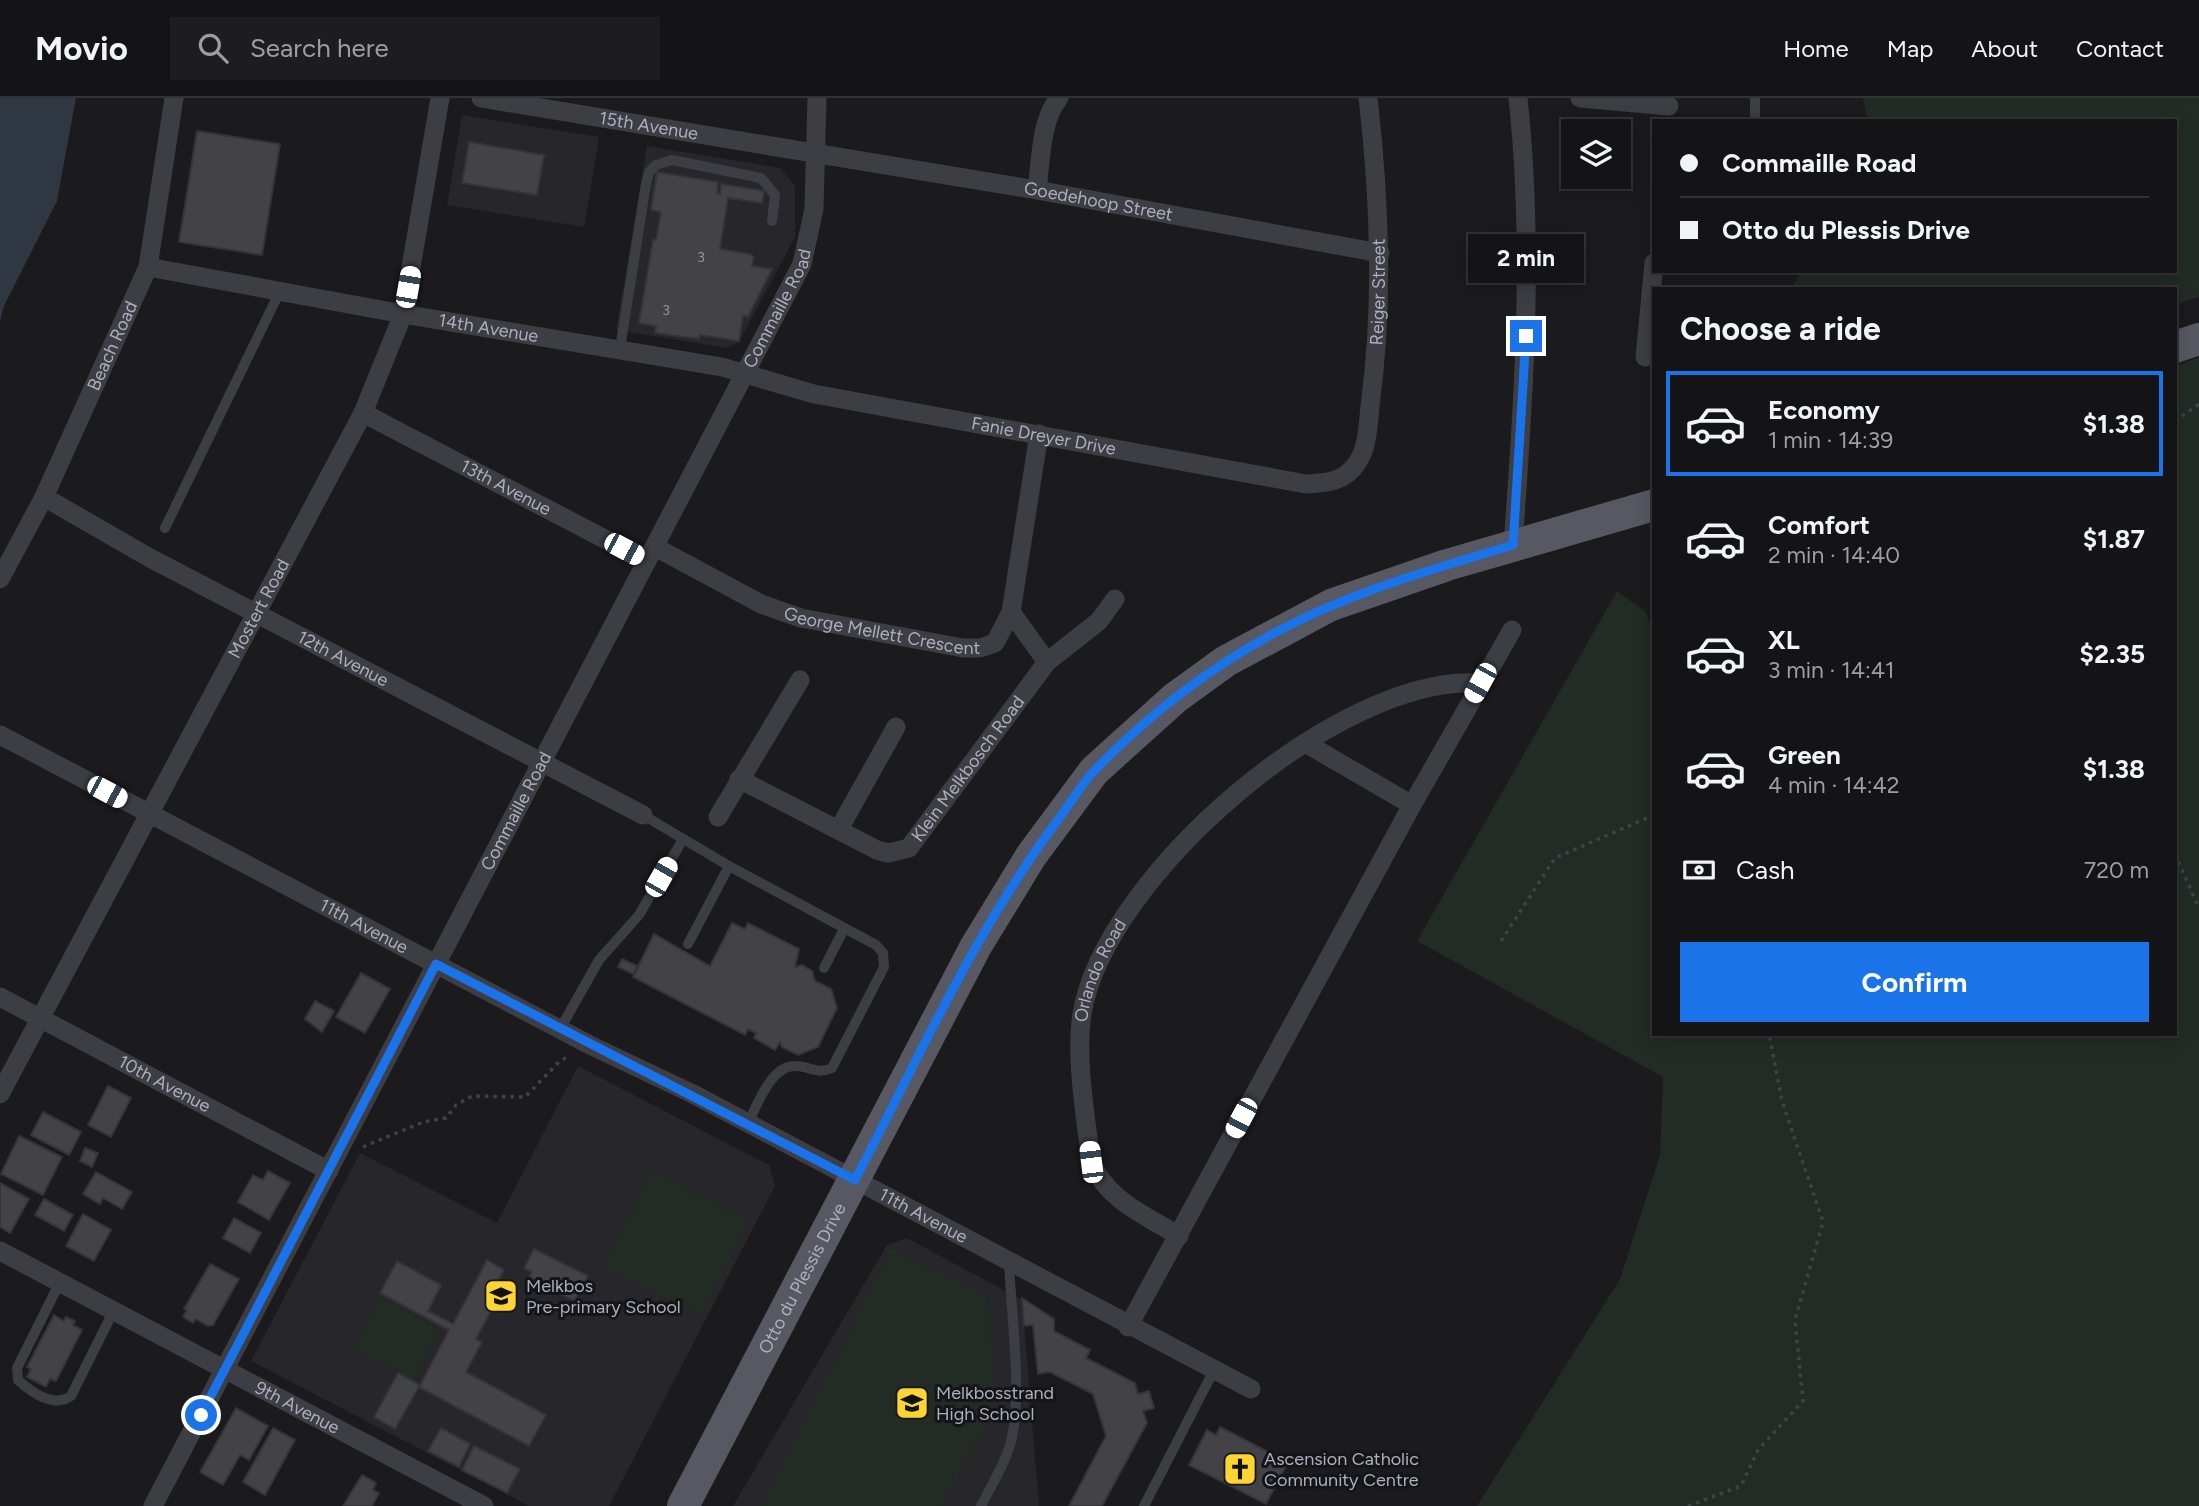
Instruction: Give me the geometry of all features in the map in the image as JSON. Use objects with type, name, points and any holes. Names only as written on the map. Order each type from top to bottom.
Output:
[{"type":"main road","points":[[2177,346],[2199,339]]},
{"type":"main road","name":"Otto du Plessis Drive","points":[[683,1506],[976,946],[1031,856],[1094,771],[1175,698],[1226,661],[1280,630],[1385,584],[1652,507]]},
{"type":"street","name":"Beach Road","points":[[0,579],[44,497],[148,267],[174,98]]},
{"type":"street","name":"Mostert Road","points":[[0,1094],[363,413],[403,314],[440,98]]},
{"type":"street","name":"15th Avenue","points":[[481,98],[817,155]]},
{"type":"street","name":"Commaille Road","points":[[153,1506],[802,264],[814,209],[817,98]]},
{"type":"street","points":[[1037,190],[1046,129],[1053,106],[1059,98]]},
{"type":"street","name":"Reiger Street","points":[[1342,478],[1358,463],[1365,442],[1378,347],[1380,253],[1377,171],[1368,98]]},
{"type":"street","points":[[1513,545],[1526,336],[1523,149],[1517,98]]},
{"type":"street","points":[[1580,98],[1669,108]]},
{"type":"street","name":"Goedehoop Street","points":[[817,155],[1037,190],[1380,253]]},
{"type":"street","name":"14th Avenue","points":[[148,267],[403,314],[722,367],[745,376]]},
{"type":"street","points":[[1644,357],[1653,273]]},
{"type":"street","name":"Fanie Dreyer Drive","points":[[745,376],[814,394],[1306,484],[1327,483],[1342,478]]},
{"type":"street","name":"13th Avenue","points":[[363,413],[651,554]]},
{"type":"street","name":"George Mellett Crescent","points":[[651,554],[761,604],[801,618],[963,648],[980,648],[995,643],[1010,612],[1039,434]]},
{"type":"street","name":"12th Avenue","points":[[44,497],[150,558],[257,611],[643,815]]},
{"type":"street","name":"Klein Melkbosch Road","points":[[739,779],[888,853],[909,848],[1046,662],[1099,621],[1115,599]]},
{"type":"street","points":[[1010,612],[1046,662]]},
{"type":"street","points":[[1128,1327],[1412,805],[1512,630]]},
{"type":"street","points":[[718,817],[800,680]]},
{"type":"street","name":"Orlando Road","points":[[1179,1236],[1113,1195],[1095,1171],[1088,1138],[1081,1042],[1082,1013],[1102,959],[1126,918],[1177,848],[1223,805],[1307,744],[1369,708],[1445,684],[1480,683]]},
{"type":"street","points":[[839,829],[896,727]]},
{"type":"street","name":"11th Avenue","points":[[0,735],[590,1045],[748,1123],[1128,1327],[1251,1389]]},
{"type":"street","points":[[1307,744],[1412,805]]},
{"type":"street","name":"10th Avenue","points":[[0,997],[329,1171]]},
{"type":"street","name":"9th Avenue","points":[[0,1251],[484,1506]]},
{"type":"lane","points":[[1755,98],[1755,119]]},
{"type":"lane","points":[[620,349],[646,184],[649,172],[656,164],[673,160],[761,178],[772,188],[775,195],[772,221]]},
{"type":"lane","points":[[165,528],[280,291]]},
{"type":"lane","points":[[643,815],[729,866],[876,945],[885,960],[839,1058],[824,1071],[815,1072],[794,1065],[783,1069],[774,1076],[748,1123]]},
{"type":"lane","points":[[560,1029],[599,960],[639,915],[683,839]]},
{"type":"lane","points":[[688,944],[729,866]]},
{"type":"lane","points":[[824,968],[844,929]]},
{"type":"lane","points":[[981,1506],[1004,1461],[1012,1438],[1016,1410],[1009,1262]]},
{"type":"lane","points":[[61,1282],[17,1368],[18,1380],[25,1387],[54,1401],[63,1402],[71,1396],[114,1312]]},
{"type":"lane","points":[[1144,1506],[1213,1370]]},
{"type":"path","points":[[2177,420],[2199,404]]},
{"type":"path","points":[[1501,941],[1555,858],[1652,816]]},
{"type":"path","points":[[2177,858],[2199,908]]},
{"type":"path","points":[[1688,1506],[1741,1486],[1758,1450],[1803,1401],[1795,1320],[1823,1222],[1782,1101],[1769,1036]]},
{"type":"path","points":[[329,1171],[365,1146],[424,1122],[446,1118],[456,1105],[472,1096],[525,1097],[560,1061],[590,1045]]},
{"type":"shaded area","points":[[0,98],[76,98],[57,201],[4,306],[0,321]]},
{"type":"shaded area","points":[[1863,98],[2199,98],[2199,297],[2177,304],[2177,287],[1792,287],[1800,273],[2177,273],[2177,119],[1867,119]]},
{"type":"shaded area","points":[[462,115],[599,137],[584,227],[447,205]]},
{"type":"shaded area","points":[[647,146],[780,168],[795,186],[795,237],[739,342],[727,348],[616,330]]},
{"type":"shaded area","points":[[2199,357],[2199,1506],[1477,1506],[1620,1279],[1660,1155],[1663,1077],[1417,941],[1617,591],[1646,612],[1652,631],[1652,1036],[2177,1036],[2177,366]]},
{"type":"shaded area","name":"Melkbos Pre-primary School","points":[[578,1066],[769,1165],[775,1186],[609,1506],[529,1506],[251,1361],[360,1153],[497,1223]]},
{"type":"shaded area","points":[[653,1172],[750,1221],[701,1316],[604,1267]]},
{"type":"shaded area","name":"Melkbosstrand High School","points":[[907,1238],[1022,1300],[1039,1506],[733,1506],[887,1245]]},
{"type":"shaded area","name":"Melkbosstrand High School","points":[[890,1248],[988,1295],[993,1412],[941,1506],[762,1506]]},
{"type":"shaded area","points":[[380,1298],[440,1330],[413,1381],[352,1349]]},
{"type":"building","points":[[197,131],[280,144],[262,255],[179,242]]},
{"type":"building","points":[[469,142],[544,155],[537,195],[462,183]]},
{"type":"building","points":[[657,172],[718,182],[717,193],[720,194],[721,184],[764,191],[762,203],[728,198],[720,249],[750,254],[754,257],[752,266],[772,269],[748,317],[743,316],[739,341],[700,335],[699,339],[655,333],[656,326],[639,323],[653,240],[656,240],[661,212],[651,210]]},
{"type":"building","points":[[732,923],[745,929],[748,923],[799,949],[795,967],[802,965],[812,971],[815,981],[831,989],[837,1008],[818,1047],[798,1055],[782,1047],[780,1042],[775,1050],[754,1038],[756,1033],[748,1029],[745,1035],[633,977],[654,934],[710,966]]},
{"type":"building","points":[[622,959],[637,966],[633,974],[618,967]]},
{"type":"building","points":[[361,973],[390,989],[365,1033],[336,1017]]},
{"type":"building","points":[[315,1001],[334,1011],[322,1032],[305,1019]]},
{"type":"building","points":[[108,1086],[131,1098],[111,1137],[88,1125]]},
{"type":"building","points":[[43,1112],[81,1132],[69,1155],[31,1135]]},
{"type":"building","points":[[19,1136],[62,1157],[43,1195],[1,1174]]},
{"type":"building","points":[[85,1148],[98,1153],[92,1167],[80,1161]]},
{"type":"building","points":[[268,1171],[290,1183],[269,1220],[238,1202],[253,1175],[263,1180]]},
{"type":"building","points":[[96,1172],[132,1192],[122,1209],[103,1198],[100,1204],[83,1194]]},
{"type":"building","points":[[0,1183],[29,1199],[10,1233],[0,1227]]},
{"type":"building","points":[[44,1199],[73,1215],[64,1231],[35,1215]]},
{"type":"building","points":[[83,1214],[111,1230],[94,1261],[66,1246]]},
{"type":"building","points":[[234,1218],[261,1233],[250,1253],[223,1238]]},
{"type":"building","points":[[534,1249],[588,1276],[574,1301],[529,1277],[532,1272],[524,1268]]},
{"type":"building","points":[[487,1260],[504,1270],[495,1287],[502,1290],[476,1339],[482,1342],[466,1372],[546,1415],[529,1446],[419,1387],[449,1330],[380,1293],[397,1261],[441,1285],[428,1311],[453,1324]]},
{"type":"building","points":[[210,1264],[239,1279],[213,1325],[208,1326],[196,1319],[193,1323],[183,1317],[187,1310],[184,1309]]},
{"type":"building","points":[[1022,1298],[1054,1319],[1054,1331],[1090,1350],[1086,1358],[1135,1383],[1138,1394],[1149,1391],[1154,1408],[1143,1411],[1147,1423],[1102,1506],[1069,1506],[1106,1436],[1093,1394],[1050,1372],[1038,1374],[1033,1325],[1024,1326]]},
{"type":"building","points":[[54,1315],[64,1321],[66,1317],[75,1321],[73,1325],[82,1330],[56,1381],[50,1379],[46,1387],[27,1377],[31,1369],[27,1367]]},
{"type":"building","points":[[398,1373],[420,1385],[395,1429],[374,1417]]},
{"type":"building","points":[[236,1408],[268,1426],[249,1460],[240,1455],[223,1485],[200,1472]]},
{"type":"building","name":"Ascension Catholic Community Centre","points":[[1220,1427],[1288,1462],[1266,1504],[1189,1465],[1207,1430],[1216,1435]]},
{"type":"building","points":[[273,1428],[295,1440],[265,1495],[243,1482]]},
{"type":"building","points":[[441,1428],[470,1444],[459,1467],[428,1451]]},
{"type":"building","points":[[474,1446],[520,1469],[507,1493],[462,1470]]},
{"type":"building","points":[[362,1475],[376,1483],[373,1490],[379,1493],[372,1506],[343,1506]]},
{"type":"place","name":"Melkbos Pre-primary School","points":[[501,1296]]},
{"type":"place","name":"Melkbosstrand High School","points":[[912,1403]]},
{"type":"place","name":"Ascension Catholic Community Centre","points":[[1240,1469]]},
{"type":"route","points":[[201,1415],[436,964],[590,1045],[693,1094],[855,1180],[976,946],[1031,856],[1094,771],[1175,698],[1226,661],[1280,630],[1331,605],[1385,584],[1513,545],[1526,336]]}]
